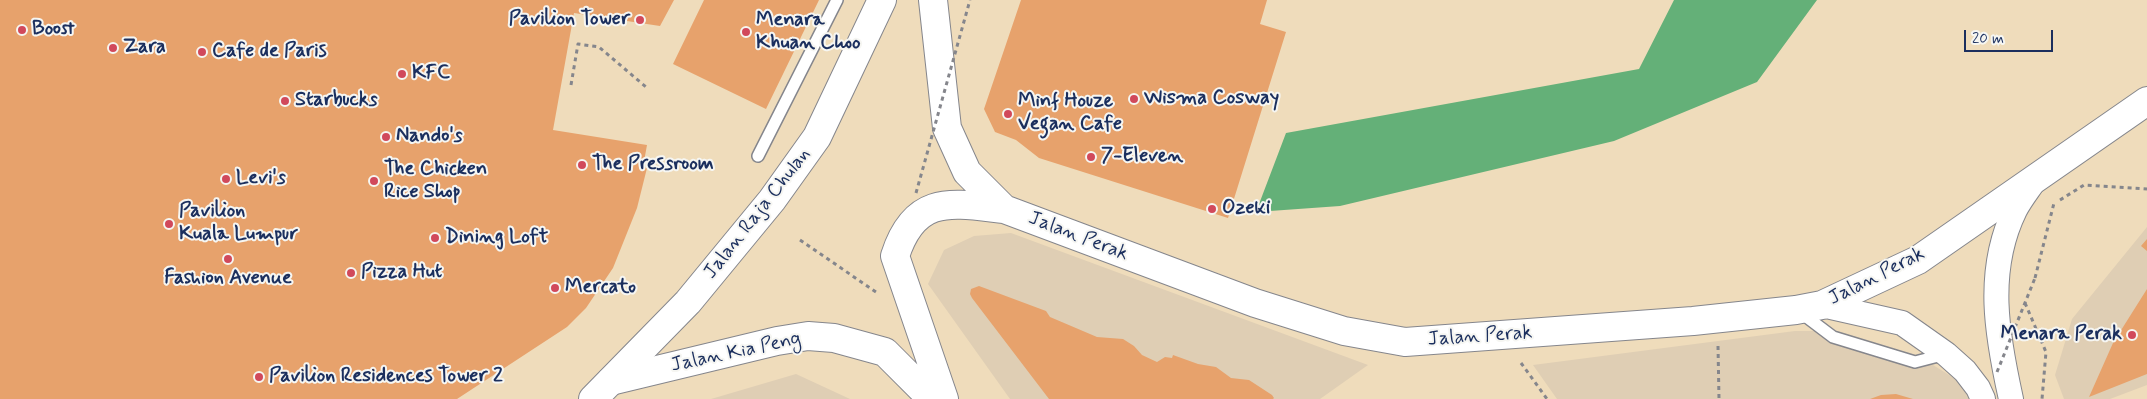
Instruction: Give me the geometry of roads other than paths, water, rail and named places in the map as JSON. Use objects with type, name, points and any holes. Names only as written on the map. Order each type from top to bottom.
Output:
[{"type":"street","name":"Jalan Raja Chulan","points":[[602,390],[688,302],[772,200],[817,137],[882,0]]},
{"type":"street","name":"Jalan Perak","points":[[933,0],[947,128],[967,172],[1004,209],[1255,303],[1344,331],[1405,342],[1693,321],[1809,307],[1918,260],[2147,100]]},
{"type":"street","points":[[2011,399],[1995,303],[2001,249],[2015,210],[2039,174]]},
{"type":"street","points":[[944,399],[895,256],[907,229],[916,216],[933,208],[955,204],[1004,209]]},
{"type":"street","points":[[1809,307],[1902,323],[1946,354],[1965,371],[1978,388],[1983,399]]},
{"type":"street","name":"Jalan Kia Peng","points":[[602,390],[777,341],[808,336],[834,338],[885,352],[932,399]]},
{"type":"lane","points":[[758,156],[837,0]]},
{"type":"lane","points":[[1809,307],[1833,337],[1915,362],[1946,354]]},
{"type":"place","name":"Pavilion Tower","points":[[640,20]]},
{"type":"place","name":"Boost","points":[[22,30]]},
{"type":"place","name":"Menara Khuan Choo","points":[[746,32]]},
{"type":"place","name":"Zara","points":[[113,48]]},
{"type":"place","name":"Cafe de Paris","points":[[202,52]]},
{"type":"place","name":"KFC","points":[[402,74]]},
{"type":"place","name":"Wisma Cosway","points":[[1134,99]]},
{"type":"place","name":"Starbucks","points":[[285,101]]},
{"type":"place","name":"Minf Houze Vegan Cafe","points":[[1008,114]]},
{"type":"place","name":"Nando's","points":[[386,137]]},
{"type":"place","name":"7-Eleven","points":[[1091,157]]},
{"type":"place","name":"The Pressroom","points":[[582,165]]},
{"type":"place","name":"Levi's","points":[[226,179]]},
{"type":"place","name":"The Chicken Rice Shop","points":[[374,181]]},
{"type":"place","name":"Ozeki","points":[[1212,209]]},
{"type":"place","name":"Pavilion Kuala Lumpur","points":[[169,224]]},
{"type":"place","name":"Dining Loft","points":[[435,238]]},
{"type":"place","name":"Fashion Avenue","points":[[228,259]]},
{"type":"place","name":"Pizza Hut","points":[[351,273]]},
{"type":"place","name":"Mercato","points":[[555,288]]},
{"type":"place","name":"Menara Perak","points":[[2132,335]]},
{"type":"place","name":"Pavilion Residences Tower 2","points":[[259,377]]}]
